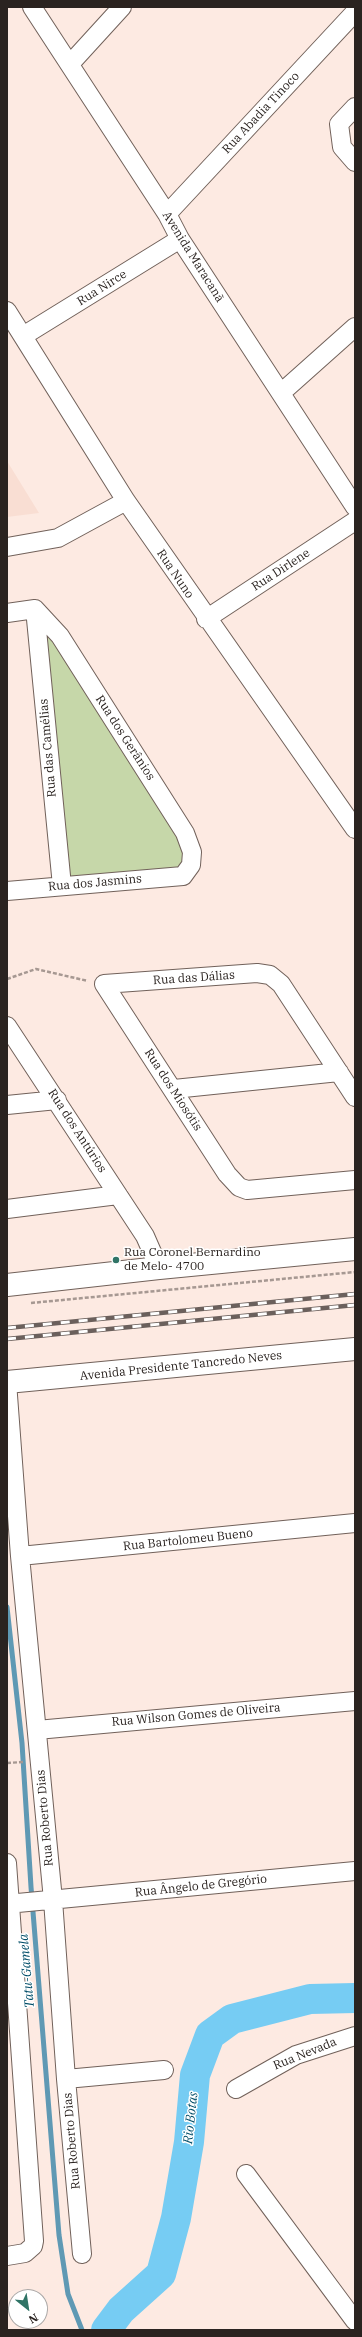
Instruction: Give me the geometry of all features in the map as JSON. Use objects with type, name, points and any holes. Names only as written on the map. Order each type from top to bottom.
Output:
[{"type":"main road","points":[[7,1286],[159,1268],[355,1249]]},
{"type":"main road","name":"Avenida Presidente Tancredo Neves","points":[[7,1382],[355,1349]]},
{"type":"street","name":"Avenida Maracanã","points":[[32,7],[167,214],[180,239],[355,507]]},
{"type":"street","points":[[70,64],[122,7]]},
{"type":"street","name":"Rua Abadia Tinoco","points":[[167,214],[355,12]]},
{"type":"street","points":[[355,107],[339,124],[342,147],[355,162]]},
{"type":"street","name":"Rua Nirce","points":[[23,336],[180,239]]},
{"type":"street","name":"Rua Nuno","points":[[7,311],[126,501],[206,619],[355,829]]},
{"type":"street","points":[[281,393],[355,327]]},
{"type":"street","points":[[7,547],[58,538],[126,501]]},
{"type":"street","name":"Rua Dirlene","points":[[206,619],[355,521]]},
{"type":"street","points":[[7,613],[35,609]]},
{"type":"street","name":"Rua dos Gerânios","points":[[35,609],[60,636],[186,833],[192,852],[191,865],[183,876]]},
{"type":"street","name":"Rua das Camélias","points":[[35,609],[62,886]]},
{"type":"street","name":"Rua dos Jasmins","points":[[7,891],[183,876]]},
{"type":"street","name":"Rua das Dálias","points":[[104,984],[257,973],[270,975],[281,984],[339,1072]]},
{"type":"street","name":"Rua dos Miosótis","points":[[104,984],[174,1090],[226,1174],[239,1187],[247,1190],[355,1180]]},
{"type":"street","name":"Rua dos Antúrios","points":[[7,1026],[145,1236],[159,1268]]},
{"type":"street","points":[[174,1090],[339,1072],[355,1097]]},
{"type":"street","points":[[7,1105],[57,1100]]},
{"type":"street","points":[[7,1209],[118,1195]]},
{"type":"street","name":"Rua Roberto Dias","points":[[7,1382],[20,1556],[37,1730],[50,1901],[82,2254]]},
{"type":"street","name":"Rua Bartolomeu Bueno","points":[[20,1556],[355,1523]]},
{"type":"street","name":"Rua Wilson Gomes de Oliveira","points":[[37,1730],[355,1701]]},
{"type":"street","points":[[7,1863],[11,1903],[15,2082],[34,2241],[30,2250],[13,2255]]},
{"type":"street","name":"Rua Ângelo de Gregório","points":[[11,1903],[50,1901],[355,1871]]},
{"type":"street","name":"Rua Nevada","points":[[236,2089],[296,2055],[355,2036]]},
{"type":"street","points":[[66,2079],[164,2070]]},
{"type":"street","points":[[246,2174],[355,2321]]},
{"type":"path","points":[[7,979],[36,969],[104,984]]},
{"type":"path","points":[[23,1304],[355,1272]]},
{"type":"shaded area","points":[[7,461],[39,513],[7,517]]},
{"type":"green space","points":[[42,615],[186,851],[183,876],[65,883]]},
{"type":"waterway","name":"Tatu-Gamela","points":[[7,1607],[22,1743],[31,1887],[59,2235],[68,2294],[82,2330]]},
{"type":"waterway","name":"Rio Botas","points":[[106,2330],[121,2310],[161,2274],[176,2218],[189,2142],[195,2075],[210,2035],[232,2019],[310,1999],[355,1998]]},
{"type":"railway","points":[[7,1328],[355,1294]]},
{"type":"railway","points":[[7,1339],[355,1305]]},
{"type":"place","name":"Rua Coronel Bernardino de Melo- 4700","points":[[116,1260]]}]
